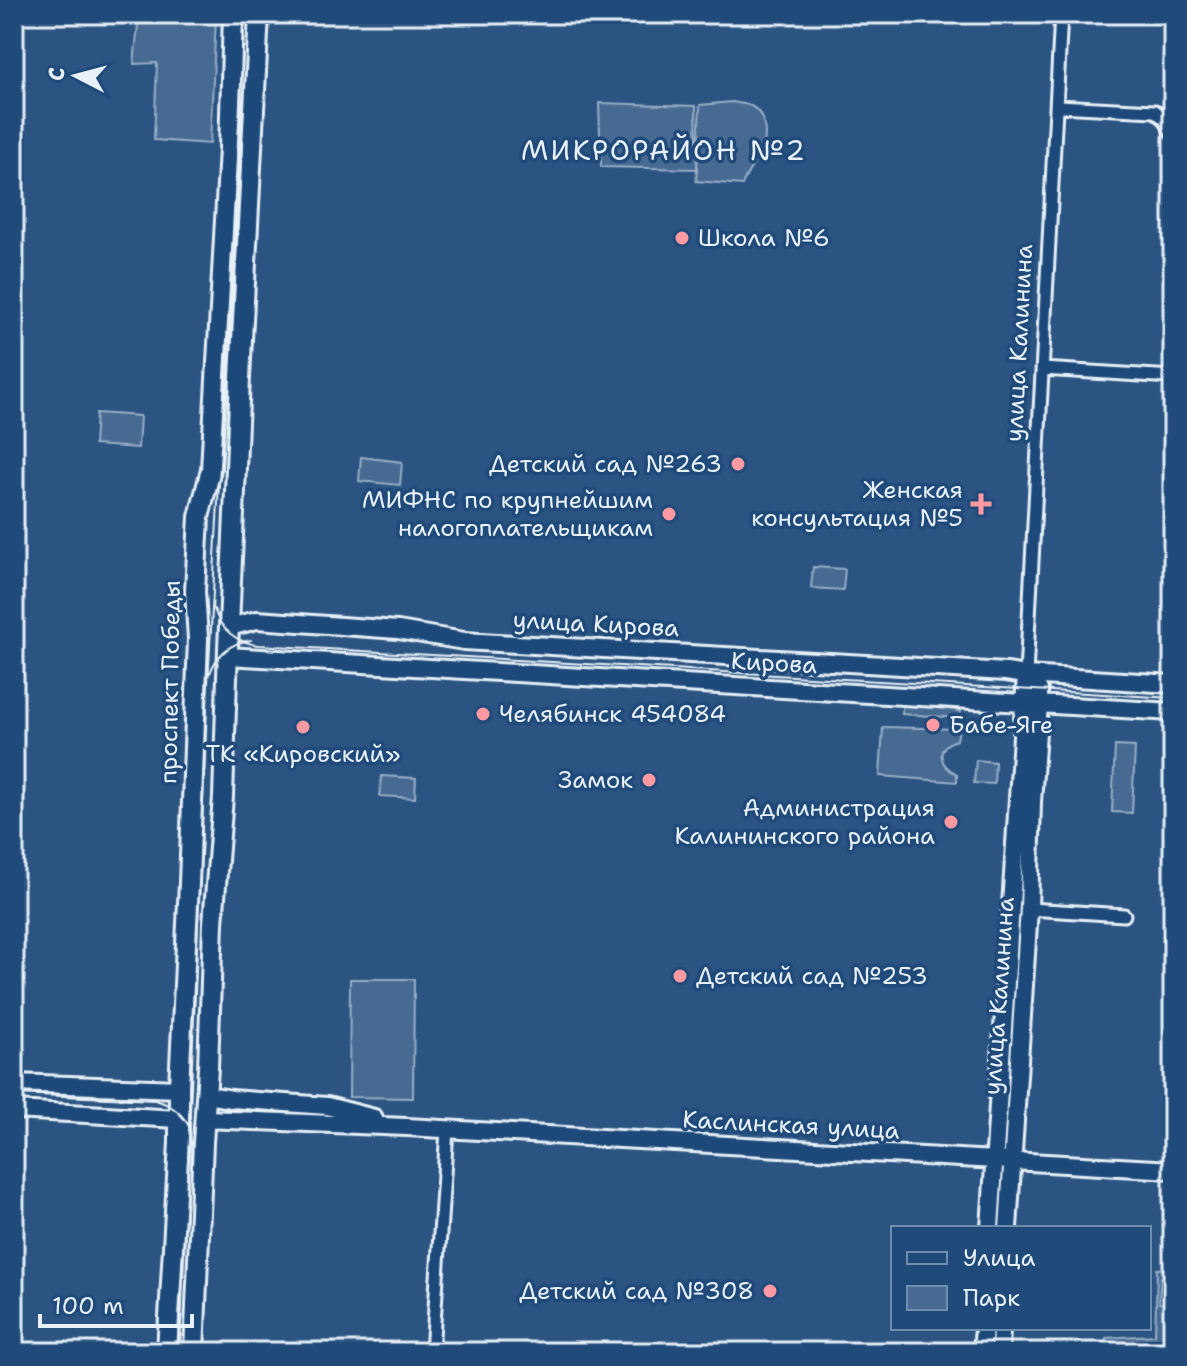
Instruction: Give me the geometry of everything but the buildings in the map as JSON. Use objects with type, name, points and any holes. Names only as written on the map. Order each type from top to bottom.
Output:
[{"type":"main road","name":"проспект Победы","points":[[167,1352],[179,1142],[198,639],[195,591],[199,517],[211,469],[229,149],[233,14]]},
{"type":"main road","points":[[194,1352],[259,14]]},
{"type":"main road","name":"улица Кирова","points":[[198,639],[257,620],[398,630],[464,641],[1173,684]]},
{"type":"main road","points":[[198,639],[228,656]]},
{"type":"main road","name":"Кирова","points":[[228,656],[1173,712]]},
{"type":"main road","name":"улица Калинина","points":[[1008,1226],[1029,909],[1032,703],[1026,675]]},
{"type":"main road","name":"улица Калинина","points":[[990,1226],[1032,703]]},
{"type":"main road","name":"Каслинская улица","points":[[14,1083],[179,1089],[232,1099],[327,1106],[407,1127]]},
{"type":"main road","name":"Каслинская улица","points":[[14,1110],[407,1127],[1173,1170]]},
{"type":"main road","points":[[982,1352],[984,1330]]},
{"type":"main road","points":[[1000,1352],[1001,1330]]},
{"type":"street","name":"улица Калинина","points":[[1026,675],[1061,14]]},
{"type":"street","points":[[1058,106],[1155,111],[1165,119],[1173,135]]},
{"type":"street","points":[[1042,369],[1173,377]]},
{"type":"street","points":[[1029,909],[1124,915]]},
{"type":"street","points":[[432,1352],[447,1130]]},
{"type":"green space","points":[[139,14],[216,17],[210,144],[154,140],[157,63],[134,64]]},
{"type":"green space","points":[[732,102],[756,109],[763,120],[765,133],[763,146],[742,185],[696,181],[697,169],[601,167],[599,103],[696,106],[697,168],[700,105]]},
{"type":"green space","points":[[96,413],[140,416],[138,448],[94,445]]},
{"type":"green space","points":[[361,457],[402,462],[400,485],[359,481]]},
{"type":"green space","points":[[813,567],[845,569],[843,590],[811,588]]},
{"type":"green space","points":[[902,703],[961,711],[960,718],[902,714]]},
{"type":"green space","points":[[883,727],[959,729],[957,740],[942,751],[946,766],[957,774],[957,782],[880,776]]},
{"type":"green space","points":[[1115,746],[1135,747],[1132,813],[1112,812]]},
{"type":"green space","points":[[976,760],[995,762],[994,784],[974,783]]},
{"type":"green space","points":[[381,776],[416,778],[415,798],[380,796]]},
{"type":"green space","points":[[350,979],[414,979],[413,1098],[349,1097]]},
{"type":"green space","points":[[1170,1222],[1173,1222],[1173,1277],[1161,1278],[1159,1303],[1173,1304],[1173,1352],[1106,1352],[1106,1338],[1155,1335],[1157,1269],[1170,1268]]},
{"type":"tram line","points":[[180,1352],[208,683],[245,14]]},
{"type":"tram line","points":[[214,609],[230,634],[258,645],[1173,698]]},
{"type":"tram line","points":[[210,673],[225,650],[251,640]]},
{"type":"tram line","points":[[14,1094],[155,1100],[176,1110],[190,1128]]},
{"type":"place","name":"Школа №6","points":[[682,238]]},
{"type":"place","name":"Детский сад №263","points":[[738,464]]},
{"type":"place","name":"Женская консультация №5","points":[[981,504]]},
{"type":"place","name":"МИФНС по крупнейшим налогоплательщикам","points":[[669,514]]},
{"type":"place","name":"Челябинск 454084","points":[[483,714]]},
{"type":"place","name":"Бабе-Яге","points":[[933,725]]},
{"type":"place","name":"ТК «Кировский»","points":[[303,727]]},
{"type":"place","name":"Замок","points":[[649,780]]},
{"type":"place","name":"Администрация Калининского района","points":[[951,822]]},
{"type":"place","name":"Детский сад №253","points":[[680,976]]},
{"type":"place","name":"Детский сад №308","points":[[770,1291]]},
{"type":"district","name":"МИКРОРАЙОН №2","points":[[664,150]]}]
